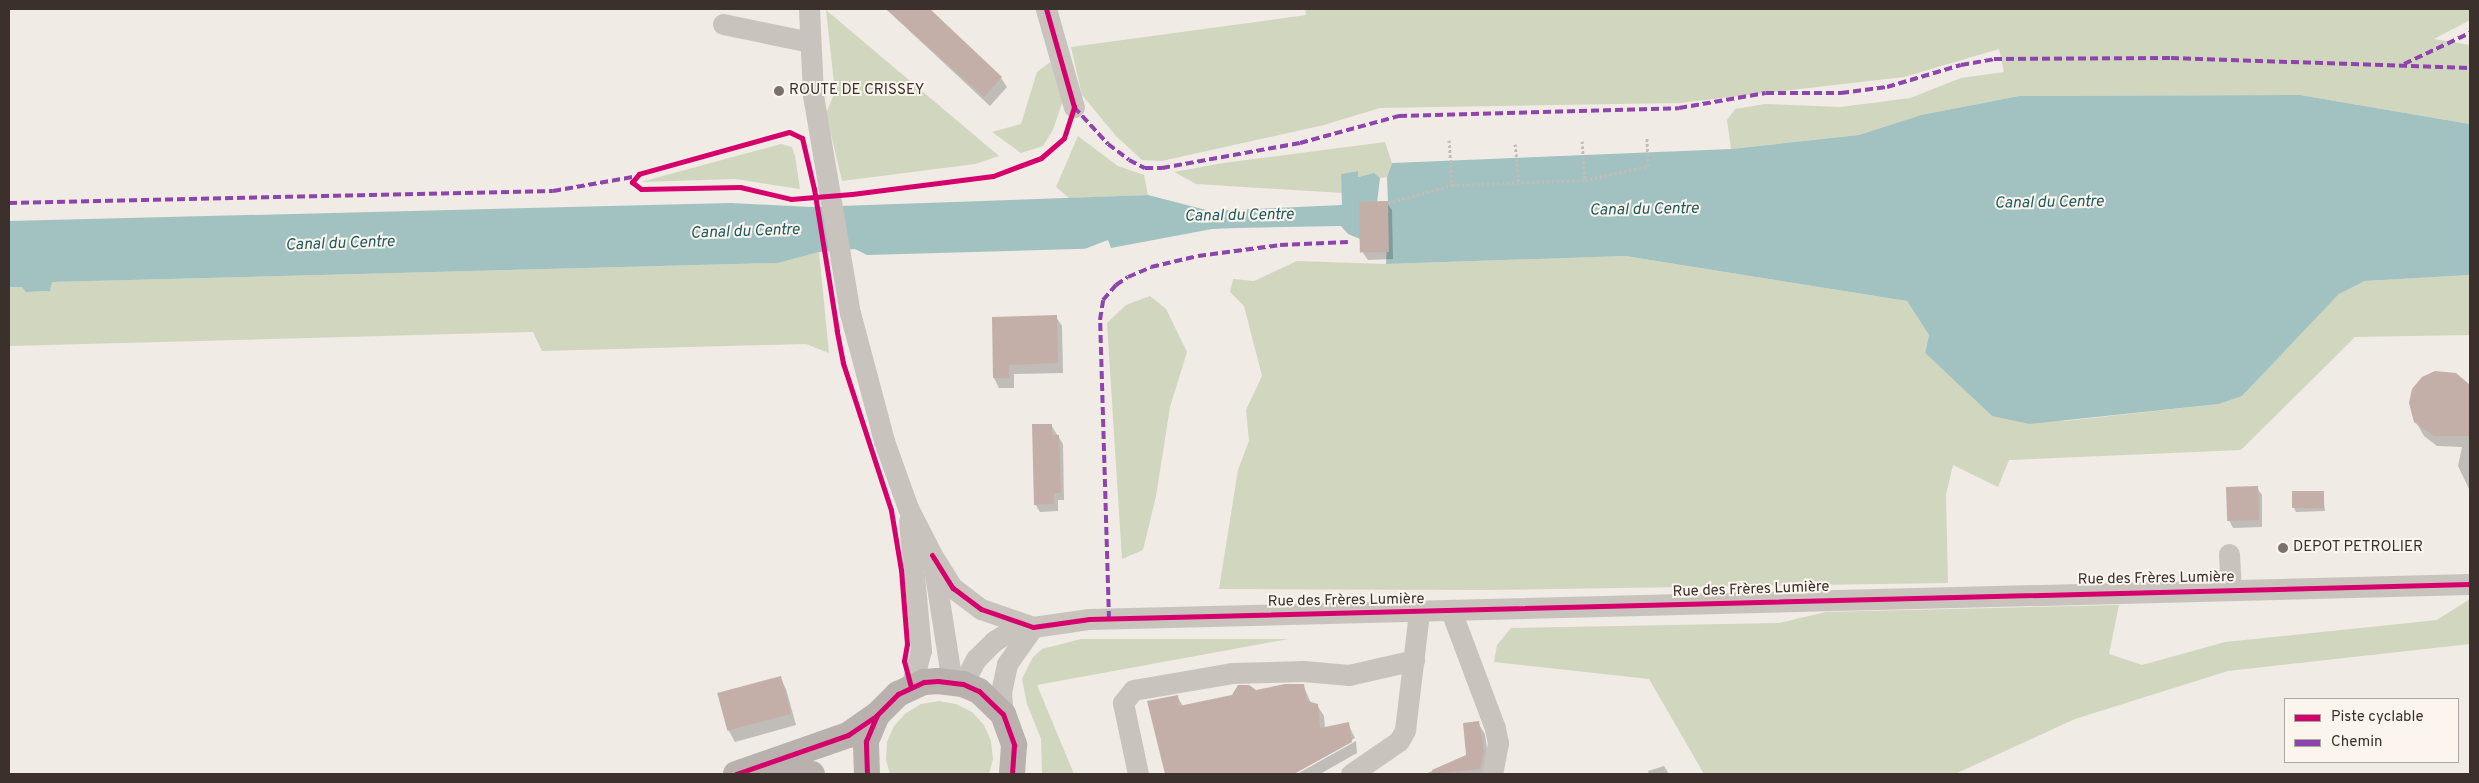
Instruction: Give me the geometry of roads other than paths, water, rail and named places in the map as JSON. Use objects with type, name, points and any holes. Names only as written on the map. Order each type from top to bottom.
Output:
[{"type":"main road","points":[[867,774],[866,741],[877,715],[886,703],[911,686],[931,681],[957,683],[979,691],[1003,714],[1014,745],[1012,774]]},
{"type":"main road","points":[[740,773],[848,735],[877,715]]},
{"type":"main road","points":[[740,773],[812,774]]},
{"type":"street","points":[[809,9],[813,95],[828,189],[865,376],[908,508],[932,556],[957,683]]},
{"type":"street","points":[[1046,9],[1074,107]]},
{"type":"street","points":[[723,24],[810,42]]},
{"type":"street","points":[[908,508],[921,650],[911,686]]},
{"type":"street","points":[[2229,554],[2230,589]]},
{"type":"street","name":"Rue des Frères Lumière","points":[[932,556],[953,588],[981,609],[1033,626]]},
{"type":"street","name":"Rue des Frères Lumière","points":[[957,683],[976,659],[994,641],[1007,633],[1033,626],[1089,619],[2470,584]]},
{"type":"street","points":[[1451,611],[1495,728],[1498,743],[1492,774]]},
{"type":"street","points":[[1351,774],[1398,741],[1405,730],[1419,612]]},
{"type":"street","points":[[1003,714],[1001,693],[1008,664],[1033,626]]},
{"type":"street","points":[[1138,774],[1123,703],[1133,690],[1232,673],[1303,671],[1349,674],[1414,660]]},
{"type":"water","name":"Canal du Centre","points":[[2300,95],[2470,124],[2470,275],[2365,281],[2339,294],[2242,396],[2219,404],[2030,424],[1992,416],[1925,353],[1929,335],[1907,301],[1625,256],[1386,264],[1388,222],[1361,223],[1360,239],[1348,234],[1341,226],[1236,228],[1212,229],[1111,248],[867,255],[855,249],[819,252],[778,263],[52,282],[50,291],[26,292],[22,287],[9,287],[9,221],[731,203],[811,207],[1148,195],[1210,211],[1342,205],[1341,174],[1358,171],[1358,177],[1374,173],[1380,178],[1377,203],[1388,203],[1387,177],[1392,163],[1731,149],[1859,135],[1921,115],[2019,96]]},
{"type":"place","name":"ROUTE DE CRISSEY","points":[[779,91]]},
{"type":"place","name":"DEPOT PETROLIER","points":[[2283,548]]}]
